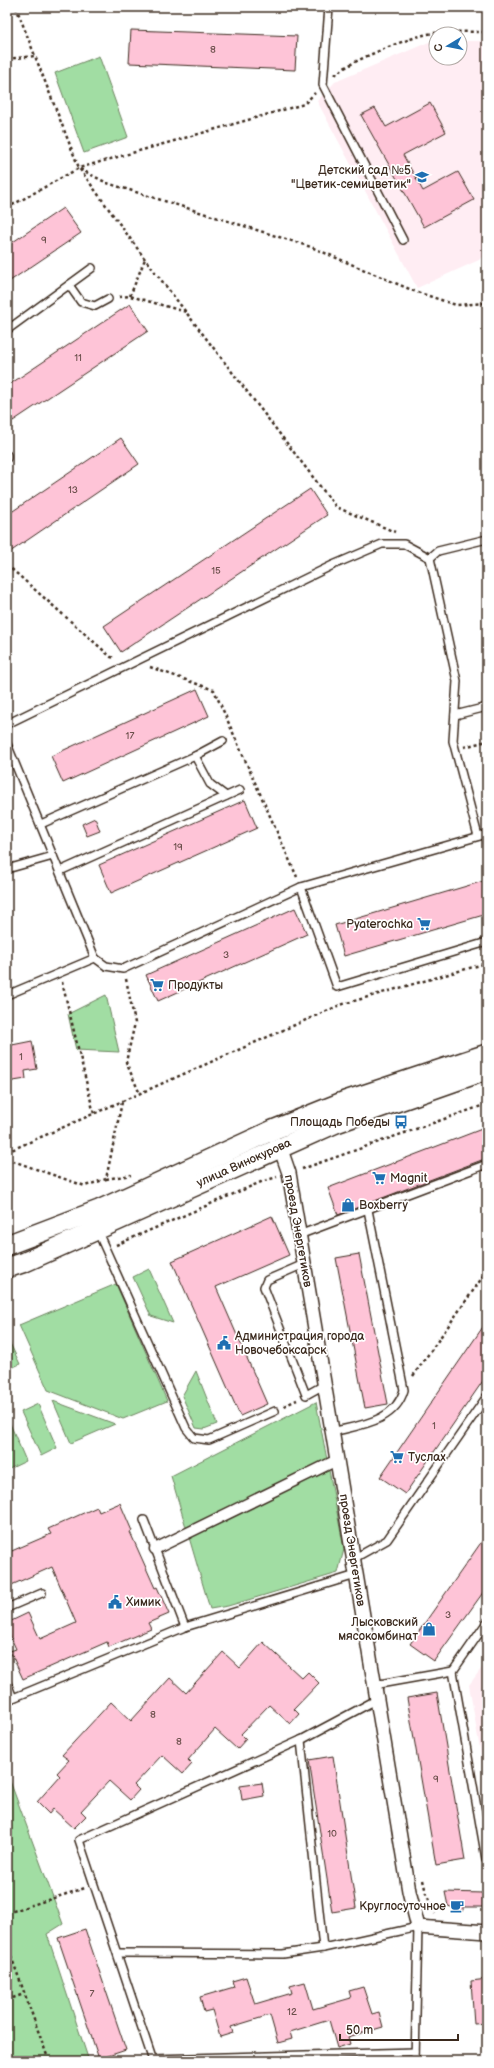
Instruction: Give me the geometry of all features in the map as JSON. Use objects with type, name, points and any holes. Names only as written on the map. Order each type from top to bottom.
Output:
[{"type":"main road","name":"улица Винокурова","points":[[7,1268],[25,1262],[97,1230],[277,1138],[389,1085],[486,1065]]},
{"type":"main road","name":"улица Винокурова","points":[[7,1245],[99,1210],[277,1138]]},
{"type":"street","name":"проезд Энергетиков","points":[[277,1138],[289,1173],[376,1700],[409,1892],[418,1927]]},
{"type":"street","points":[[155,1549],[337,1460]]},
{"type":"street","points":[[418,1927],[487,1932]]},
{"type":"lane","points":[[329,7],[323,85],[403,240]]},
{"type":"lane","points":[[7,330],[92,268]]},
{"type":"lane","points":[[70,285],[81,302],[96,306],[108,298]]},
{"type":"lane","points":[[430,558],[438,550],[487,539]]},
{"type":"lane","points":[[7,724],[333,565],[382,544],[404,544],[430,558],[457,680],[453,741],[478,836]]},
{"type":"lane","points":[[455,715],[487,707]]},
{"type":"lane","points":[[41,824],[195,756],[223,741]]},
{"type":"lane","points":[[7,744],[95,958],[106,966],[123,969],[301,887],[487,834]]},
{"type":"lane","points":[[195,756],[210,784],[226,796]]},
{"type":"lane","points":[[60,871],[240,790]]},
{"type":"lane","points":[[7,869],[53,856]]},
{"type":"lane","points":[[301,887],[337,987],[487,942]]},
{"type":"lane","points":[[7,995],[95,958]]},
{"type":"lane","points":[[299,1235],[487,1164]]},
{"type":"lane","points":[[332,1432],[376,1421],[386,1416],[401,1398],[404,1390],[368,1210]]},
{"type":"lane","points":[[97,1230],[186,1428],[194,1438],[210,1440],[274,1411]]},
{"type":"lane","points":[[304,1264],[267,1280],[264,1287],[306,1395],[324,1385]]},
{"type":"lane","points":[[353,1559],[387,1540],[487,1396]]},
{"type":"lane","points":[[144,1520],[185,1627]]},
{"type":"lane","points":[[7,1683],[13,1698],[185,1627],[356,1575]]},
{"type":"lane","points":[[7,1608],[42,1593]]},
{"type":"lane","points":[[486,1859],[453,1671],[487,1622]]},
{"type":"lane","points":[[374,1685],[453,1671]]},
{"type":"lane","points":[[376,1700],[301,1740],[79,1840],[153,2060],[415,2052]]},
{"type":"lane","points":[[301,1740],[323,1948]]},
{"type":"lane","points":[[118,1953],[283,1954],[323,1948],[418,1927],[415,2061]]},
{"type":"path","points":[[16,7],[79,168],[145,259],[336,507],[402,535]]},
{"type":"path","points":[[7,208],[79,168],[304,104],[342,68],[384,49],[433,33],[487,32]]},
{"type":"path","points":[[7,59],[35,56]]},
{"type":"path","points":[[79,168],[108,183],[311,247],[414,291],[456,305],[487,303]]},
{"type":"path","points":[[130,296],[145,259]]},
{"type":"path","points":[[108,298],[130,296],[186,312]]},
{"type":"path","points":[[7,566],[111,657],[156,668],[214,690],[301,887]]},
{"type":"path","points":[[456,749],[487,740]]},
{"type":"path","points":[[7,1152],[340,1005],[487,963]]},
{"type":"path","points":[[123,969],[135,1023],[126,1062],[140,1094]]},
{"type":"path","points":[[60,973],[94,1114]]},
{"type":"path","points":[[106,1179],[122,1101]]},
{"type":"path","points":[[296,1171],[487,1104]]},
{"type":"path","points":[[7,1159],[85,1186],[106,1179],[134,1175]]},
{"type":"path","points":[[304,1168],[305,1176]]},
{"type":"path","points":[[106,1250],[261,1182],[277,1177]]},
{"type":"path","points":[[404,1390],[482,1278],[487,1267]]},
{"type":"path","points":[[274,1411],[306,1395]]},
{"type":"path","points":[[423,1878],[426,1893],[434,1913],[438,1915]]},
{"type":"path","points":[[7,1913],[93,1885]]},
{"type":"path","points":[[7,1945],[49,2061]]},
{"type":"path","points":[[7,2000],[24,1994]]},
{"type":"shaded area","name":"Детский сад №5 \"Цветик-семицветик\"","points":[[468,41],[487,41],[487,252],[479,260],[417,288],[317,101],[335,82],[428,42],[428,66],[468,66]]},
{"type":"shaded area","points":[[487,1661],[487,1790],[469,1685]]},
{"type":"green space","points":[[99,56],[128,137],[84,153],[55,73]]},
{"type":"green space","points":[[106,995],[119,1052],[76,1050],[68,1014]]},
{"type":"green space","points":[[149,1269],[173,1323],[151,1316],[133,1277]]},
{"type":"green space","points":[[116,1284],[167,1401],[123,1419],[48,1390],[19,1325]]},
{"type":"green space","points":[[7,1337],[20,1364],[7,1370]]},
{"type":"green space","points":[[196,1371],[217,1424],[204,1429],[196,1428],[182,1396]]},
{"type":"green space","points":[[53,1401],[115,1424],[71,1443]]},
{"type":"green space","points":[[316,1402],[344,1549],[338,1573],[228,1606],[210,1609],[171,1476]]},
{"type":"green space","points":[[38,1404],[57,1448],[41,1456],[21,1412]]},
{"type":"green space","points":[[8,1419],[26,1461],[7,1470],[7,1422]]},
{"type":"green space","points":[[7,1773],[63,1924],[47,1934],[89,2061],[7,2061]]},
{"type":"building","points":[[131,30],[297,36],[295,70],[129,63]]},
{"type":"building","points":[[430,103],[446,132],[403,155],[423,191],[458,172],[474,200],[424,227],[361,115],[375,108],[386,127]]},
{"type":"building","points":[[63,208],[81,233],[7,283],[7,246]]},
{"type":"building","points":[[130,304],[148,331],[13,421],[7,412],[7,386]]},
{"type":"building","points":[[121,438],[139,464],[7,554],[7,515]]},
{"type":"building","points":[[310,489],[327,515],[121,652],[104,626]]},
{"type":"building","points":[[197,689],[209,716],[63,783],[51,756]]},
{"type":"building","points":[[245,800],[257,828],[111,893],[99,865]]},
{"type":"building","points":[[95,818],[100,831],[87,836],[82,824]]},
{"type":"building","points":[[487,880],[487,914],[344,956],[335,925]]},
{"type":"building","points":[[295,908],[307,934],[158,1001],[146,975]]},
{"type":"building","points":[[32,1041],[37,1069],[25,1071],[26,1079],[7,1082],[7,1046]]},
{"type":"building","points":[[487,1127],[487,1158],[338,1215],[328,1188]]},
{"type":"building","name":"Администрация города Новочебоксарск","points":[[272,1216],[289,1255],[216,1287],[267,1404],[240,1416],[172,1261]]},
{"type":"building","points":[[359,1254],[388,1404],[365,1408],[336,1258]]},
{"type":"building","points":[[487,1321],[487,1375],[405,1494],[380,1477]]},
{"type":"building","name":"Химик","points":[[120,1503],[132,1531],[130,1532],[155,1588],[157,1587],[169,1614],[148,1623],[151,1629],[109,1647],[107,1642],[23,1679],[10,1651],[16,1649],[7,1629],[7,1623],[28,1613],[40,1639],[76,1623],[52,1567],[7,1587],[7,1553],[51,1534],[48,1529],[97,1507],[99,1512]]},
{"type":"building","points":[[487,1534],[487,1587],[434,1661],[410,1644]]},
{"type":"building","points":[[263,1642],[302,1678],[308,1672],[319,1683],[294,1709],[299,1714],[290,1724],[269,1705],[241,1734],[246,1739],[237,1749],[215,1729],[188,1760],[192,1764],[183,1774],[162,1755],[134,1785],[139,1790],[130,1800],[109,1781],[81,1811],[86,1816],[74,1828],[53,1809],[49,1814],[37,1802],[60,1776],[57,1773],[69,1760],[62,1755],[111,1702],[131,1721],[170,1678],[186,1693],[223,1652],[240,1668]]},
{"type":"building","points":[[437,1693],[465,1860],[436,1865],[407,1698]]},
{"type":"building","points":[[333,1756],[356,1908],[332,1912],[309,1760]]},
{"type":"building","points":[[262,1783],[264,1796],[242,1800],[240,1786]]},
{"type":"building","points":[[445,1892],[483,1893],[483,1907],[463,1907],[463,1911],[448,1906]]},
{"type":"building","points":[[85,1929],[126,2050],[99,2059],[58,1938]]},
{"type":"building","points":[[246,1977],[255,2004],[292,1993],[290,1986],[305,1982],[313,2009],[351,1998],[349,1991],[363,1987],[372,2014],[379,2012],[383,2027],[348,2037],[350,2044],[337,2048],[329,2020],[290,2032],[292,2039],[278,2043],[270,2015],[231,2027],[233,2033],[220,2037],[212,2010],[204,2012],[200,1997],[234,1987],[232,1981]]},
{"type":"building","points":[[487,1979],[487,2023],[474,2024],[471,1981]]},
{"type":"place","name":"Детский сад №5 \"Цветик-семицветик\"","points":[[422,177]]},
{"type":"place","name":"Pyaterochka","points":[[424,924]]},
{"type":"place","name":"Продукты","points":[[157,985]]},
{"type":"place","name":"Площадь Победы","points":[[401,1122]]},
{"type":"place","name":"Magnit","points":[[379,1178]]},
{"type":"place","name":"Boxberry","points":[[348,1205]]},
{"type":"place","name":"Администрация города Новочебоксарск","points":[[224,1343]]},
{"type":"place","name":"Туслах","points":[[397,1457]]},
{"type":"place","name":"Химик","points":[[115,1602]]},
{"type":"place","name":"Лысковский мясокомбинат","points":[[429,1629]]},
{"type":"place","name":"Круглосуточное","points":[[457,1906]]}]
